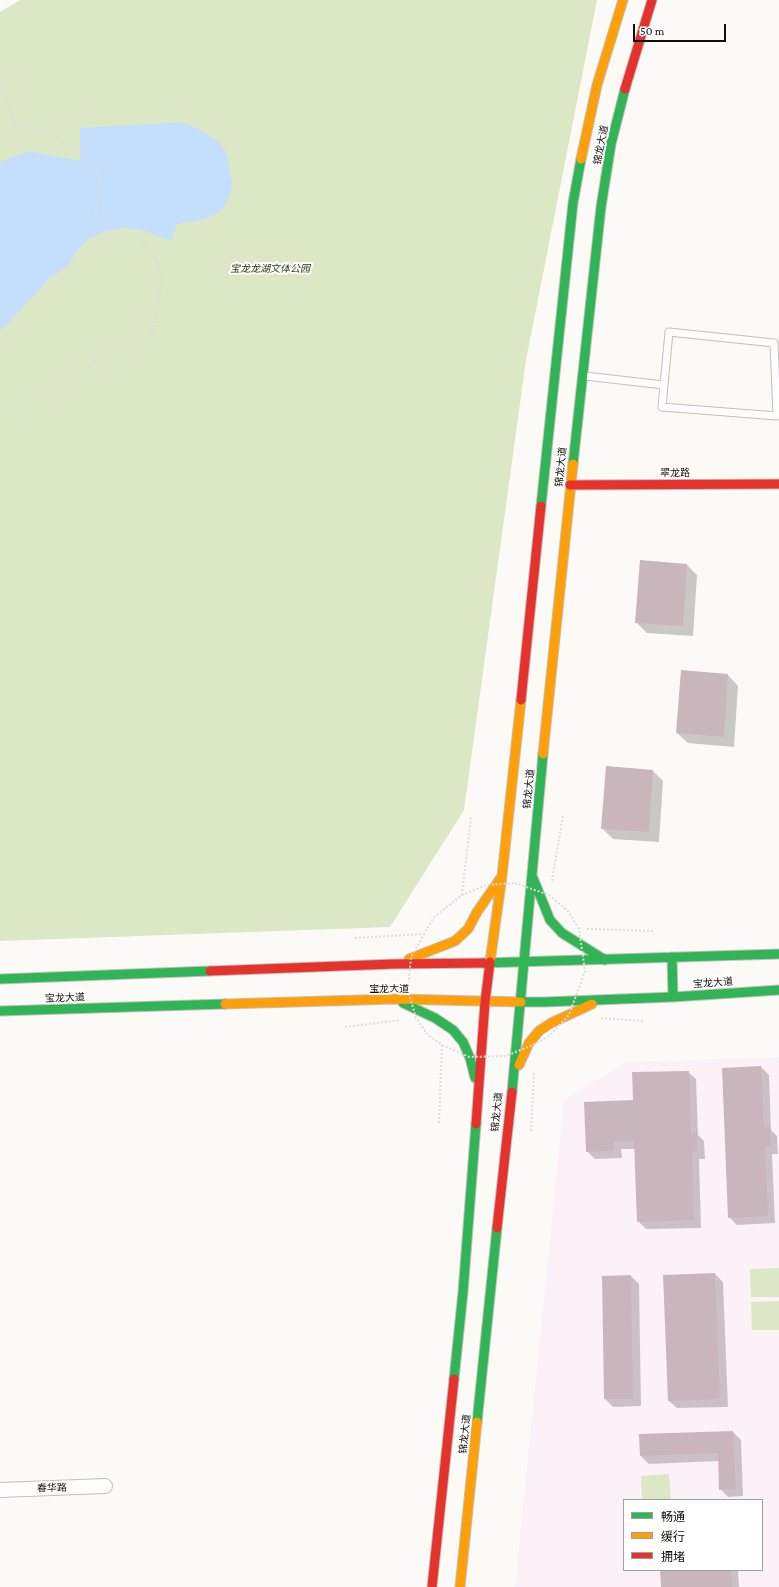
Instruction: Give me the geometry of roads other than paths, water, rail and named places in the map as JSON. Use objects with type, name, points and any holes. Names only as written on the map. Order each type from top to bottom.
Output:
[{"type":"main road","name":"锦龙大道","points":[[432,1587],[462,1292],[489,963],[502,876],[574,203],[584,139],[623,0]]},
{"type":"main road","name":"锦龙大道","points":[[460,1587],[511,1084],[521,1002],[531,874],[570,485],[601,207],[611,144],[624,92],[652,0]]},
{"type":"main road","name":"翠龙路","points":[[570,485],[779,484]]},
{"type":"main road","points":[[531,874],[550,920],[562,933],[605,960]]},
{"type":"main road","points":[[394,964],[455,941],[468,929],[502,876]]},
{"type":"main road","points":[[0,979],[394,964],[545,962],[779,954]]},
{"type":"main road","points":[[672,957],[673,997]]},
{"type":"main road","name":"宝龙大道","points":[[0,1011],[396,999],[485,1002],[602,1000],[779,990]]},
{"type":"main road","points":[[396,999],[435,1018],[453,1030],[463,1042],[470,1058],[478,1088]]},
{"type":"main road","points":[[511,1084],[529,1043],[539,1031],[602,1000]]},
{"type":"street","name":"春华路","points":[[0,1490],[105,1486]]},
{"type":"lane","points":[[669,332],[774,344],[777,416],[662,407],[664,385],[669,332]]},
{"type":"lane","points":[[582,375],[664,385]]},
{"type":"water","points":[[181,122],[203,131],[219,142],[227,154],[232,184],[229,197],[223,208],[216,214],[197,221],[177,224],[171,241],[146,231],[125,228],[106,231],[89,239],[76,252],[68,266],[50,278],[5,327],[0,330],[0,162],[29,151],[80,161],[80,128]]},
{"type":"park label","name":"宝龙龙湖文体公园","points":[[270,269]]}]
